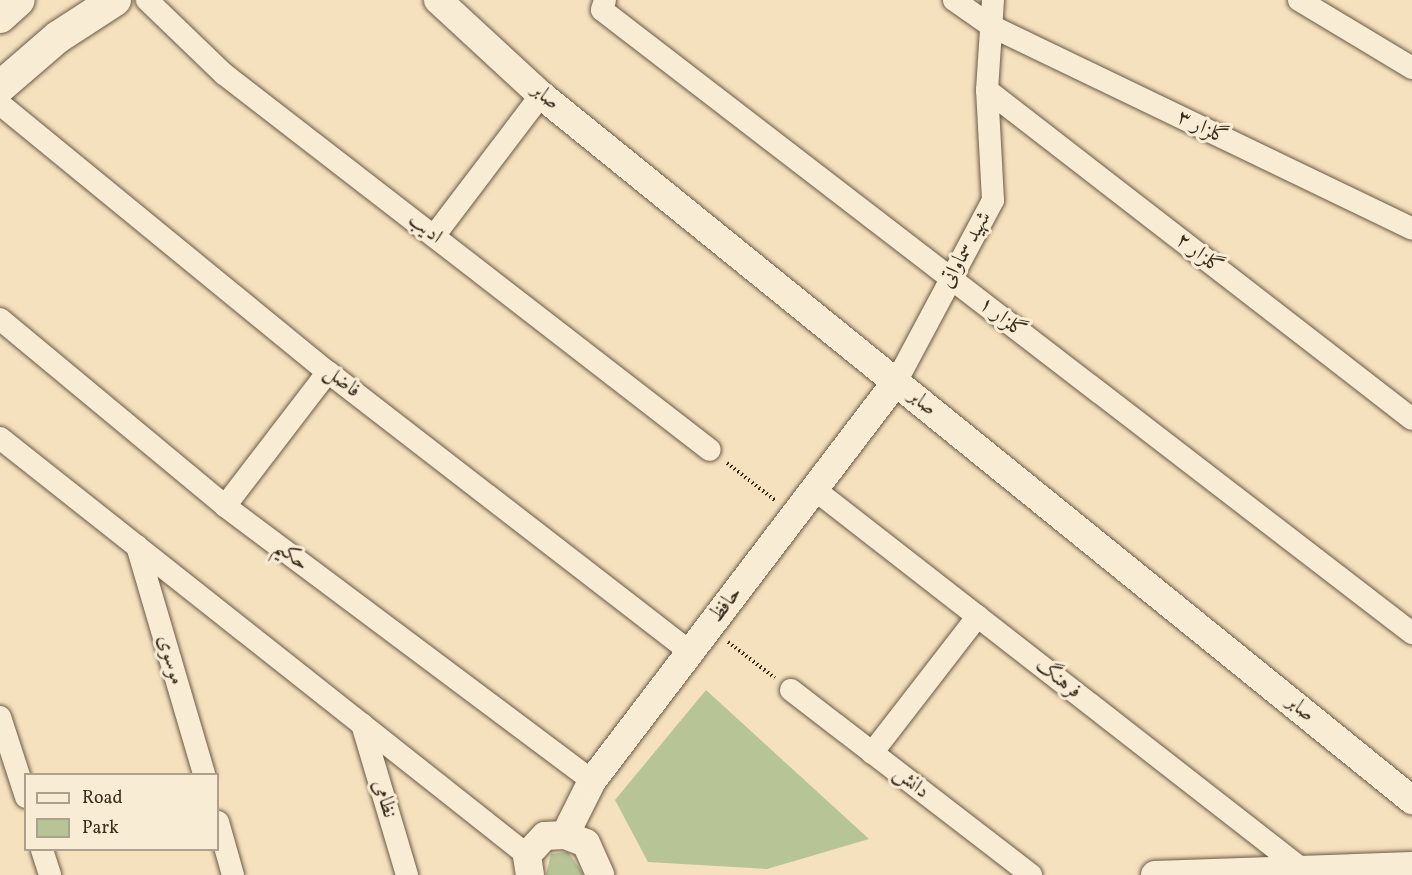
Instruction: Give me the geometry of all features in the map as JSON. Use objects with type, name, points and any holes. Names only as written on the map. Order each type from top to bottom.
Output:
[{"type":"main road","points":[[0,17],[20,0]]},
{"type":"main road","points":[[0,87],[58,37],[115,0]]},
{"type":"street","name":"ادیب","points":[[147,0],[224,74],[710,450]]},
{"type":"street","name":"صابر","points":[[438,0],[542,95],[1412,800]]},
{"type":"street","name":"گلزار ۱","points":[[605,0],[602,10],[1412,633]]},
{"type":"street","name":"گلزار ۳","points":[[954,0],[991,26],[1412,230]]},
{"type":"street","name":"شهید سماواتی","points":[[896,382],[993,200],[987,90],[993,0]]},
{"type":"street","points":[[1299,0],[1412,68]]},
{"type":"street","name":"گلزار ۲","points":[[987,90],[1412,419]]},
{"type":"street","points":[[434,236],[542,95]]},
{"type":"street","name":"فاضل","points":[[0,105],[328,372],[690,652]]},
{"type":"street","name":"حکیم","points":[[0,319],[225,506],[592,781]]},
{"type":"street","points":[[225,506],[328,372]]},
{"type":"street","name":"حافظ","points":[[565,834],[592,781],[896,382]]},
{"type":"street","points":[[0,438],[362,724],[528,865],[545,836],[565,834],[586,843],[607,873]]},
{"type":"street","name":"فرهنگ","points":[[814,489],[1302,870]]},
{"type":"street","name":"موسوی","points":[[136,546],[204,773]]},
{"type":"street","points":[[872,753],[978,616]]},
{"type":"street","name":"دانش","points":[[790,690],[1031,875]]},
{"type":"street","points":[[0,717],[24,791]]},
{"type":"street","name":"نظامی","points":[[362,724],[406,875]]},
{"type":"street","points":[[219,826],[233,875]]},
{"type":"street","points":[[43,851],[50,875]]},
{"type":"street","points":[[1155,875],[1302,870],[1352,871],[1412,866]]},
{"type":"path","points":[[710,450],[794,515]]},
{"type":"path","points":[[709,627],[790,690]]},
{"type":"green space","points":[[706,690],[869,839],[767,869],[648,862],[615,800]]},
{"type":"green space","points":[[568,852],[584,875],[546,875],[551,854]]}]
